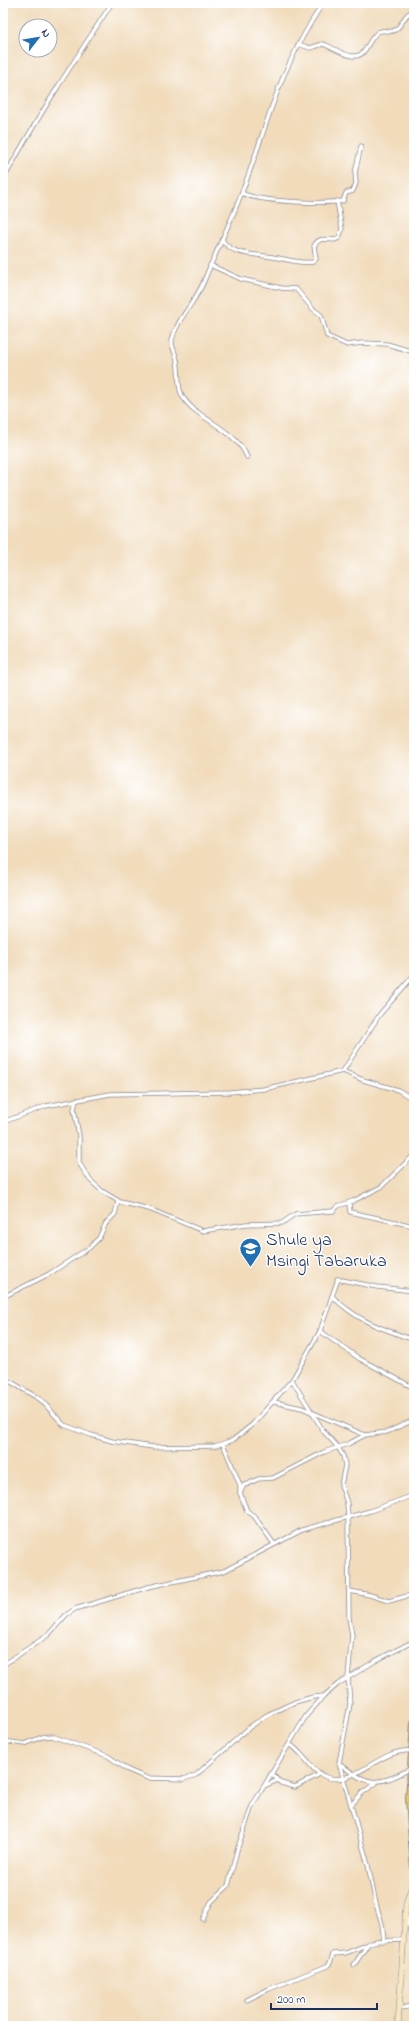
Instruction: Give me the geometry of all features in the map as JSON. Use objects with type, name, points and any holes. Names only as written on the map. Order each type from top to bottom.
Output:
[{"type":"highway","points":[[414,1723],[413,1751],[410,1769],[409,1816],[414,1869]]},
{"type":"street","points":[[3,180],[17,152],[58,84],[112,3]]},
{"type":"street","points":[[247,457],[238,442],[189,406],[180,389],[177,360],[172,346],[172,340],[180,321],[197,297],[242,193],[284,75],[298,44],[323,3]]},
{"type":"street","points":[[298,44],[310,48],[323,44],[348,55],[357,56],[362,53],[378,32],[384,30],[391,32],[395,30],[409,12],[414,11]]},
{"type":"street","points":[[242,193],[253,198],[269,200],[303,202],[343,201],[346,193],[354,190],[356,184],[356,167],[361,146]]},
{"type":"street","points":[[222,238],[225,244],[246,253],[273,257],[295,263],[313,262],[316,259],[314,246],[318,240],[324,238],[335,240],[341,235],[342,229],[337,201]]},
{"type":"street","points":[[210,265],[241,279],[281,288],[296,289],[313,309],[321,315],[327,336],[347,345],[362,343],[386,344],[414,352]]},
{"type":"street","points":[[343,1071],[380,1014],[414,975]]},
{"type":"street","points":[[3,1122],[35,1109],[117,1093],[220,1092],[264,1089],[343,1071],[363,1080],[398,1090],[414,1100]]},
{"type":"street","points":[[76,1100],[74,1109],[79,1136],[79,1162],[90,1180],[102,1191],[118,1201],[149,1209],[203,1230],[246,1224],[282,1223],[286,1222],[294,1214],[333,1210],[338,1206],[363,1197],[386,1183],[414,1155]]},
{"type":"street","points":[[3,1297],[49,1274],[89,1248],[99,1238],[106,1223],[115,1214],[118,1201]]},
{"type":"street","points":[[349,1203],[350,1212],[414,1226]]},
{"type":"street","points":[[3,1377],[41,1400],[64,1425],[99,1438],[157,1447],[209,1448],[223,1444],[247,1430],[274,1402],[292,1380],[320,1331],[337,1279],[377,1287],[414,1291]]},
{"type":"street","points":[[332,1296],[343,1306],[369,1324],[414,1340]]},
{"type":"street","points":[[320,1331],[360,1358],[414,1388]]},
{"type":"street","points":[[292,1380],[324,1432],[338,1447],[345,1465],[341,1485],[347,1503],[348,1517],[350,1591],[349,1618],[352,1635],[352,1653],[348,1677],[350,1704],[339,1763],[352,1804],[371,1875],[376,1904],[382,1924],[384,1941]]},
{"type":"street","points":[[274,1402],[294,1405],[365,1435]]},
{"type":"street","points":[[240,1493],[244,1485],[258,1479],[273,1478],[324,1452],[365,1435],[387,1432],[414,1420]]},
{"type":"street","points":[[223,1444],[240,1485],[240,1493],[247,1511],[254,1516],[274,1544]]},
{"type":"street","points":[[3,1664],[48,1636],[66,1615],[75,1609],[148,1587],[220,1573],[238,1565],[302,1530],[348,1517],[414,1495]]},
{"type":"street","points":[[350,1591],[389,1601],[414,1594]]},
{"type":"street","points":[[203,1919],[211,1902],[228,1886],[248,1815],[263,1786],[306,1716],[324,1696],[348,1677],[388,1653],[414,1641]]},
{"type":"street","points":[[3,1741],[24,1744],[42,1737],[52,1736],[108,1756],[128,1770],[147,1778],[184,1779],[193,1777],[250,1727],[267,1715],[295,1702],[314,1696],[324,1696]]},
{"type":"street","points":[[289,1744],[320,1774],[331,1778],[353,1774],[388,1754],[403,1750],[413,1751]]},
{"type":"street","points":[[339,1763],[353,1774],[376,1783]]},
{"type":"street","points":[[352,1804],[362,1793],[376,1783],[386,1781],[410,1769]]},
{"type":"street","points":[[271,1773],[284,1785],[295,1787],[320,1774]]},
{"type":"street","points":[[263,1786],[278,1780]]},
{"type":"street","points":[[398,2026],[405,1913],[407,1896],[414,1879]]},
{"type":"street","points":[[405,1913],[414,1943]]},
{"type":"street","points":[[246,2000],[269,1989],[327,1966],[330,1963],[333,1954],[346,1953],[372,1942],[403,1940]]},
{"type":"street","points":[[354,1965],[366,1945]]},
{"type":"street","points":[[400,2009],[414,2005]]},
{"type":"place","name":"Shule ya Msingi Tabaruka","points":[[251,1268]]}]
